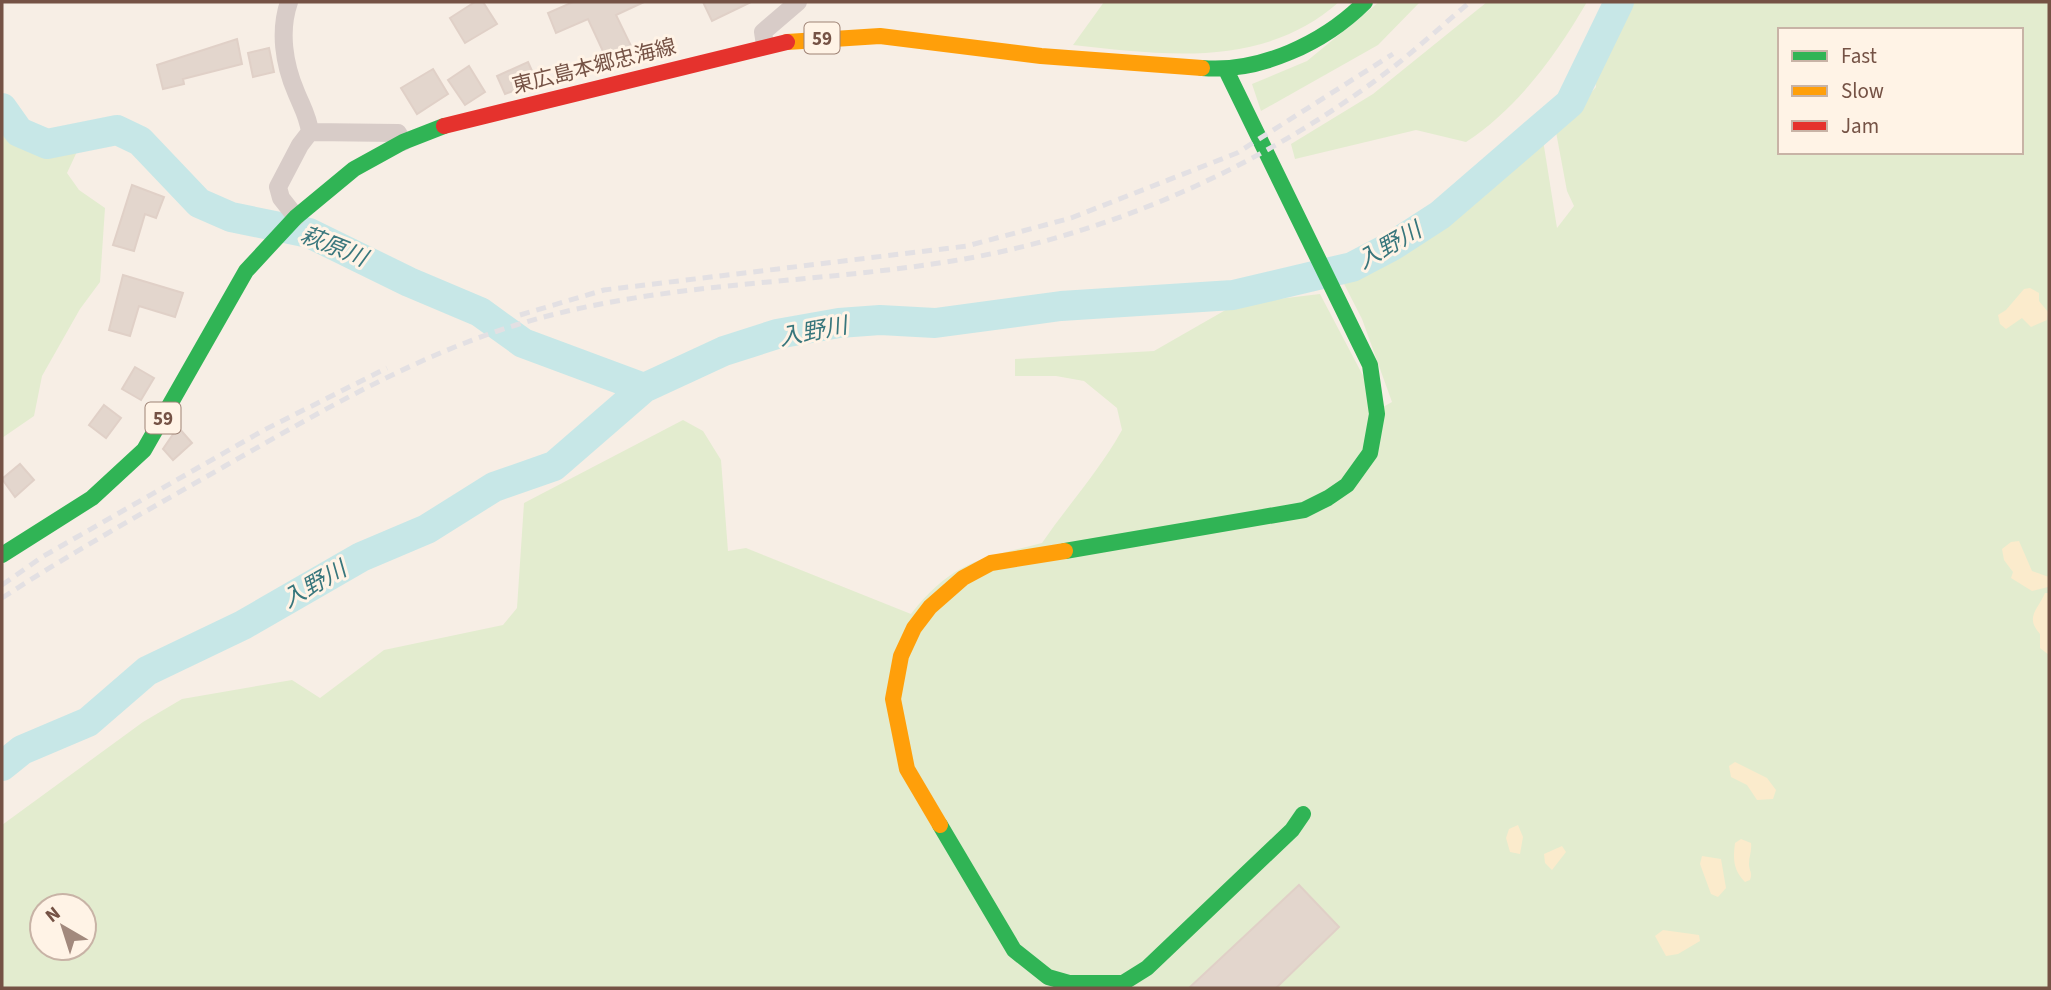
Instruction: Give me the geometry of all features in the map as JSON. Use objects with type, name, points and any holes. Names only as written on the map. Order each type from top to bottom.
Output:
[{"type":"street","points":[[289,2],[285,14],[283,47],[295,92],[307,113],[310,132],[300,145],[278,187],[281,198],[296,217]]},
{"type":"street","points":[[765,45],[763,32],[798,2]]},
{"type":"street","name":"東広島本郷忠海線","points":[[2,555],[92,498],[144,450],[180,391],[240,279],[296,217],[354,169],[402,142],[444,127],[765,45],[807,39],[880,36],[1041,56],[1226,70],[1297,50],[1348,19],[1366,2]]},
{"type":"street","points":[[1226,70],[1370,365],[1378,398],[1379,428],[1372,456],[1357,478],[1340,491],[1304,510],[991,564],[963,578],[930,607],[914,628],[895,677],[896,725],[907,769],[1014,950],[1048,977],[1069,984],[1098,986],[1123,983],[1147,968],[1292,830],[1303,814]]},
{"type":"street","points":[[310,132],[397,133],[402,142]]},
{"type":"green space","points":[[1104,2],[1339,2],[1310,23],[1278,38],[1246,48],[1178,53],[1073,45]]},
{"type":"green space","points":[[1379,2],[1420,2],[1378,45],[1261,111],[1252,84],[1307,61]]},
{"type":"green space","points":[[1487,2],[1587,2],[1549,61],[1519,97],[1466,142],[1416,130],[1295,159],[1291,144],[1373,94]]},
{"type":"green space","points":[[1625,2],[2049,2],[2049,988],[2,988],[2,825],[143,722],[182,699],[292,680],[320,698],[384,650],[503,625],[517,608],[524,503],[683,420],[703,431],[721,460],[728,551],[746,548],[911,614],[926,596],[955,572],[1001,553],[1042,543],[1122,430],[1117,408],[1084,381],[1056,376],[1015,376],[1015,359],[1154,351],[1236,304],[1320,294],[1369,387],[1372,413],[1392,402],[1362,319],[1341,278],[1420,243],[1543,140],[1557,228],[1574,206],[1567,191],[1556,132],[1596,87],[1595,62],[1601,41]]},
{"type":"green space","points":[[2,115],[19,134],[36,144],[55,146],[81,143],[67,173],[79,190],[105,208],[100,282],[80,309],[42,376],[34,416],[2,438]]},
{"type":"sand","points":[[2030,288],[2039,293],[2039,301],[2048,312],[2047,320],[2031,327],[2022,318],[2006,329],[2000,324],[1998,315],[2006,310],[2024,289]]},
{"type":"sand","points":[[2019,541],[2032,571],[2049,577],[2048,587],[2032,591],[2011,578],[2013,572],[2004,560],[2002,549],[2011,542]]},
{"type":"sand","points":[[2045,593],[2049,593],[2049,655],[2040,648],[2040,634],[2033,623],[2036,609]]},
{"type":"sand","points":[[1735,762],[1767,778],[1776,790],[1773,799],[1757,800],[1747,785],[1731,777],[1729,766]]},
{"type":"sand","points":[[1518,825],[1523,837],[1520,854],[1510,852],[1506,838],[1509,829]]},
{"type":"sand","points":[[1741,839],[1751,843],[1751,877],[1745,882],[1736,869],[1734,859],[1735,843]]},
{"type":"sand","points":[[1562,846],[1566,852],[1552,870],[1545,863],[1544,854]]},
{"type":"sand","points":[[1702,856],[1721,859],[1726,888],[1718,897],[1711,894],[1700,864]]},
{"type":"sand","points":[[1663,930],[1699,935],[1700,941],[1678,954],[1666,956],[1655,936]]},
{"type":"building","points":[[475,2],[483,2],[497,24],[465,43],[450,18]]},
{"type":"building","points":[[573,2],[644,2],[616,15],[632,48],[607,60],[588,19],[556,33],[548,13]]},
{"type":"building","points":[[703,2],[751,2],[712,21]]},
{"type":"building","points":[[237,39],[242,64],[183,79],[184,84],[163,89],[157,65]]},
{"type":"building","points":[[269,48],[274,72],[253,77],[248,53]]},
{"type":"building","points":[[528,62],[537,82],[505,94],[497,76]]},
{"type":"building","points":[[469,66],[485,92],[465,105],[448,80]]},
{"type":"building","points":[[433,69],[448,94],[417,114],[401,88]]},
{"type":"building","points":[[132,185],[164,197],[156,218],[145,214],[134,251],[113,245]]},
{"type":"building","points":[[123,275],[183,293],[175,317],[139,306],[130,336],[109,330]]},
{"type":"building","points":[[135,367],[154,378],[141,400],[122,389]]},
{"type":"building","points":[[104,405],[121,418],[106,438],[89,425]]},
{"type":"building","points":[[178,427],[192,443],[173,460],[163,449]]},
{"type":"building","points":[[20,464],[34,480],[15,497],[2,479]]},
{"type":"building","points":[[1299,885],[1339,927],[1276,988],[1189,988]]},
{"type":"waterway","name":"入野川","points":[[2,766],[22,750],[88,722],[147,671],[243,625],[361,557],[427,529],[494,487],[554,466],[644,388],[724,351],[777,334],[839,323],[880,320],[935,323],[1061,306],[1233,295],[1352,267],[1392,246],[1440,215],[1570,103],[1619,2]]},
{"type":"waterway","name":"萩原川","points":[[2,108],[19,132],[47,144],[117,130],[140,141],[199,203],[231,217],[309,233],[409,282],[480,312],[523,343],[644,388]]},
{"type":"railway","points":[[2,598],[112,530],[331,407],[440,353],[516,325],[626,299],[964,259],[1022,247],[1136,211],[1192,188],[1298,132],[1396,65],[1470,2]]},
{"type":"railway","points":[[520,315],[604,290],[967,246],[1071,218],[1237,153],[1393,54]]},
{"type":"railway","points":[[2,585],[42,557],[264,430],[387,368]]},
{"type":"traffic: fast","points":[[1202,68],[1246,66],[1290,52],[1330,30],[1365,2]]},
{"type":"traffic: fast","points":[[1065,551],[1304,510],[1347,485],[1370,453],[1377,414],[1370,365],[1226,70]]},
{"type":"traffic: fast","points":[[2,555],[92,498],[144,450],[246,271],[296,217],[354,169],[403,142],[444,126]]},
{"type":"traffic: fast","points":[[940,825],[1014,950],[1048,977],[1069,983],[1123,983],[1147,968],[1292,830],[1303,814]]},
{"type":"traffic: slow","points":[[787,42],[880,36],[1041,56],[1202,68]]},
{"type":"traffic: slow","points":[[940,825],[907,769],[893,699],[901,656],[914,628],[930,607],[963,578],[991,563],[1065,551]]},
{"type":"traffic: jam","points":[[444,126],[787,42]]}]
